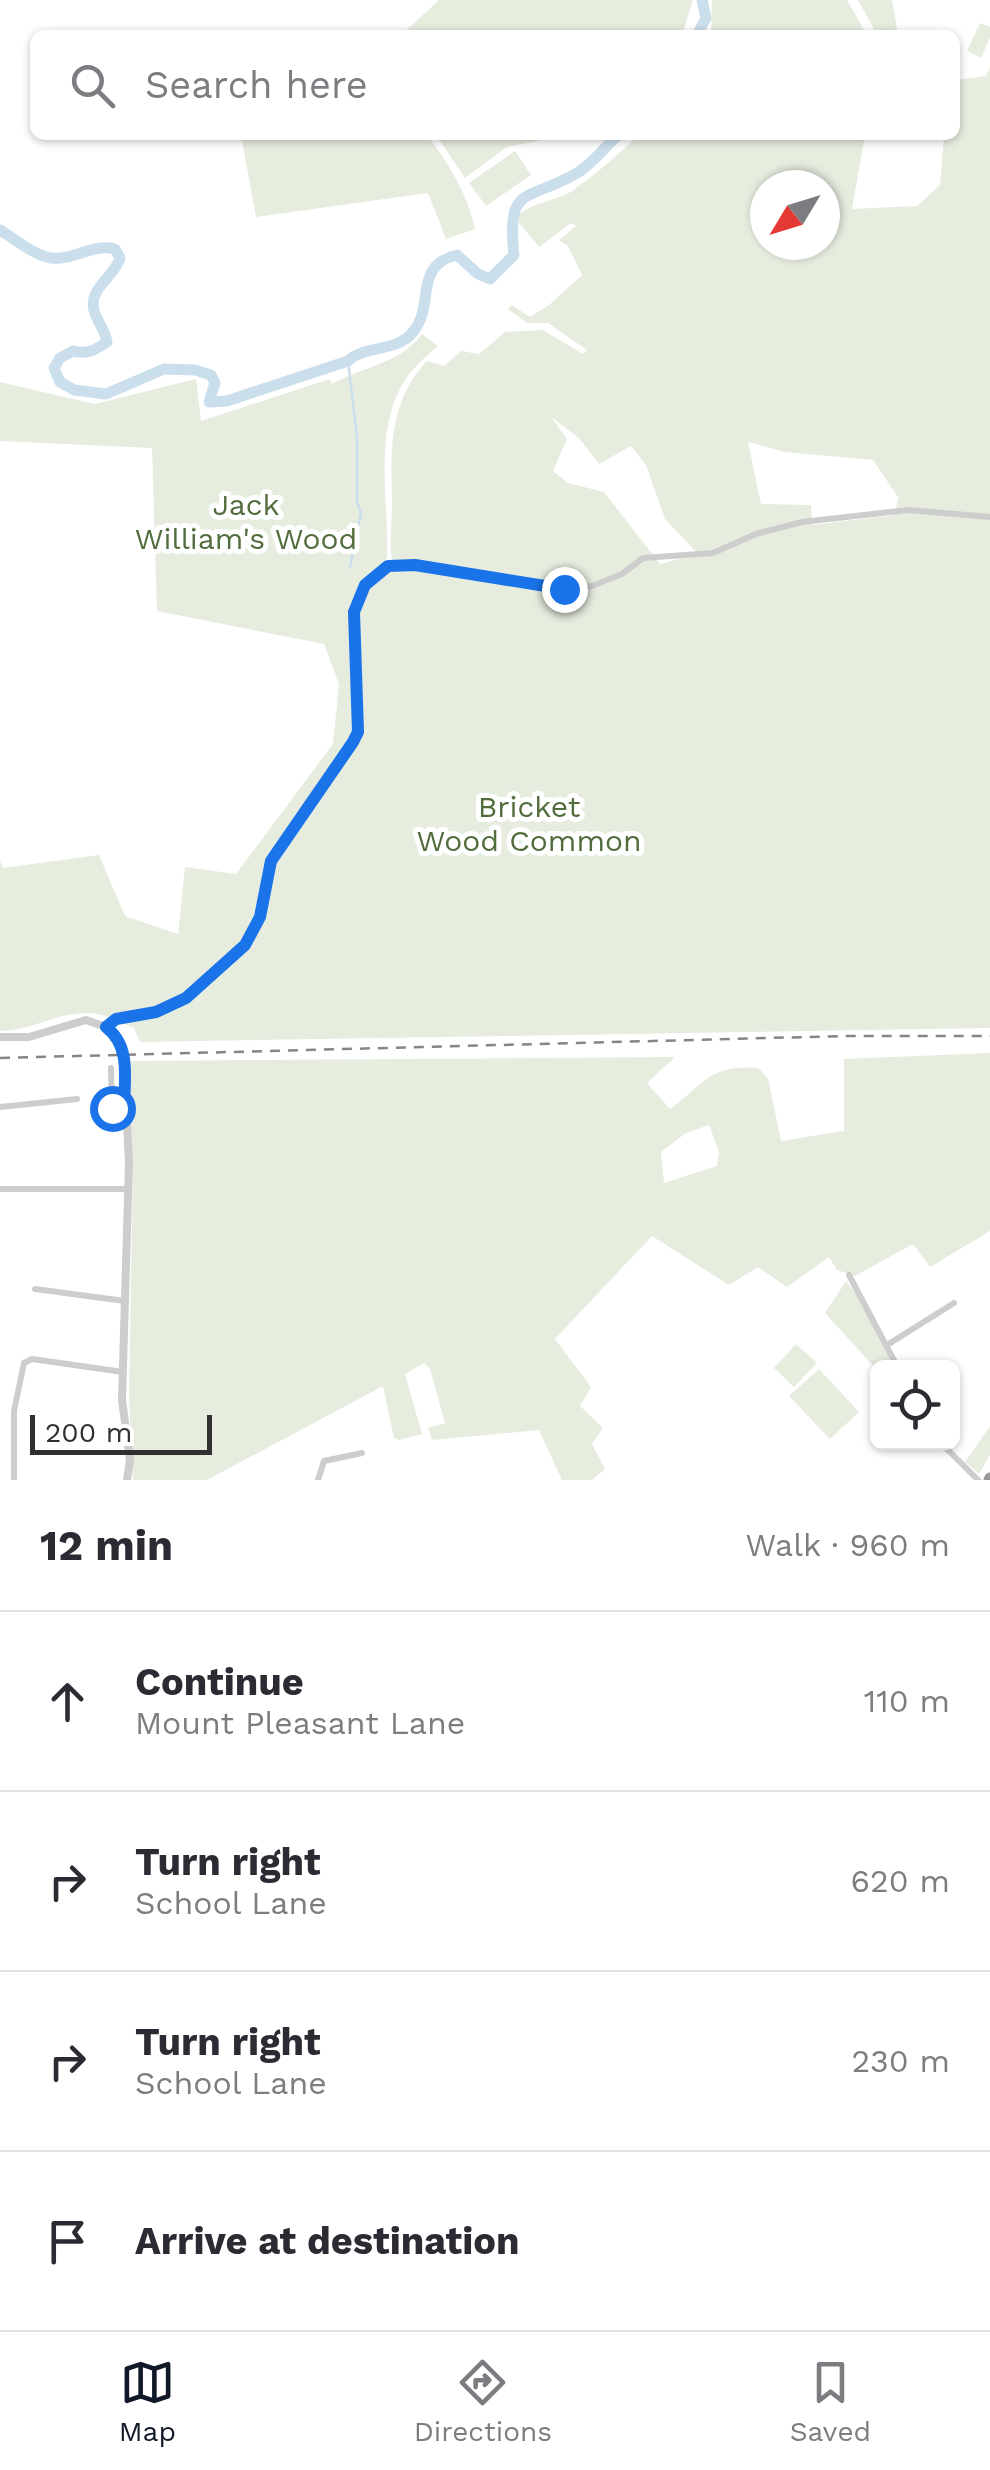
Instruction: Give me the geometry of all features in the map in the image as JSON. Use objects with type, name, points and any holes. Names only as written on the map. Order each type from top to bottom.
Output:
[{"type":"street","points":[[106,1027],[116,1019],[156,1012],[186,998],[255,932],[271,861],[358,732],[354,612],[365,585],[388,566],[415,565],[564,589],[592,586],[622,574],[643,558],[713,552],[756,534],[802,522],[908,510],[990,517]]},
{"type":"street","points":[[0,1038],[29,1037],[86,1020],[106,1027],[124,1046],[129,1163],[122,1400],[130,1460],[128,1480]]},
{"type":"street","points":[[111,1068],[112,1108],[124,1110]]},
{"type":"street","points":[[0,1106],[77,1099]]},
{"type":"street","points":[[0,1189],[126,1190]]},
{"type":"street","points":[[849,1275],[894,1360]]},
{"type":"street","points":[[34,1289],[124,1301]]},
{"type":"street","points":[[887,1345],[954,1303]]},
{"type":"street","points":[[14,1480],[14,1411],[24,1363],[32,1359],[123,1372]]},
{"type":"street","points":[[948,1450],[974,1477]]},
{"type":"street","points":[[318,1480],[324,1460],[362,1452]]},
{"type":"green space","points":[[439,0],[693,0],[684,30],[406,30]]},
{"type":"green space","points":[[712,0],[847,0],[864,30],[711,30]]},
{"type":"green space","points":[[858,0],[892,0],[897,29],[874,30]]},
{"type":"green space","points":[[980,23],[990,27],[990,38],[981,58],[967,51]]},
{"type":"green space","points":[[990,67],[990,1028],[140,1042],[134,1028],[88,1013],[0,1031],[0,861],[3,868],[99,855],[125,916],[178,934],[185,867],[236,874],[333,744],[339,684],[324,644],[157,611],[152,448],[0,441],[0,382],[95,404],[196,379],[201,421],[330,379],[332,384],[403,352],[422,334],[438,346],[409,375],[393,406],[385,448],[387,558],[378,566],[379,574],[391,567],[392,560],[394,428],[405,393],[427,361],[444,366],[461,351],[479,354],[505,332],[543,330],[583,354],[587,350],[548,323],[527,323],[508,309],[512,305],[530,317],[582,275],[568,246],[559,240],[576,226],[571,223],[539,247],[515,218],[521,213],[572,191],[633,140],[864,140],[852,209],[917,206],[940,185],[944,140],[960,140],[960,79],[986,76]],"holes":[[[551,417],[579,438],[599,464],[631,446],[646,465],[665,519],[698,554],[660,564],[604,492],[568,483],[553,471],[567,439]],[[748,442],[785,452],[873,460],[898,497],[895,515],[812,525],[811,505],[761,504]]]},
{"type":"green space","points":[[242,140],[431,140],[456,179],[475,229],[446,239],[428,193],[256,217]]},
{"type":"green space","points":[[439,140],[539,140],[507,147],[465,178]]},
{"type":"green space","points":[[515,151],[531,175],[486,206],[469,183]]},
{"type":"green space","points":[[990,1053],[990,1231],[930,1267],[913,1244],[855,1276],[837,1270],[829,1257],[787,1287],[758,1267],[729,1285],[652,1236],[555,1339],[591,1387],[580,1406],[603,1428],[592,1444],[605,1469],[592,1480],[562,1480],[539,1430],[432,1440],[428,1428],[445,1423],[430,1369],[424,1363],[405,1374],[422,1434],[394,1438],[383,1386],[207,1480],[133,1480],[129,1395],[131,1061],[675,1057],[647,1083],[670,1109],[718,1073],[758,1068],[768,1078],[781,1141],[844,1131],[844,1059]],"holes":[[[709,1125],[719,1152],[717,1166],[664,1183],[661,1152],[686,1133]]]},
{"type":"green space","points":[[846,1281],[890,1360],[870,1362],[825,1313]]},
{"type":"green space","points":[[796,1344],[817,1363],[794,1387],[774,1368]]},
{"type":"green space","points":[[819,1369],[859,1412],[830,1439],[789,1396]]},
{"type":"green space","points":[[990,1426],[990,1455],[979,1474],[965,1462]]},
{"type":"waterway","points":[[700,30],[706,18],[702,0]]},
{"type":"waterway","points":[[0,230],[51,258],[107,248],[115,249],[120,258],[93,302],[107,342],[91,351],[73,351],[60,358],[54,368],[60,382],[74,390],[106,394],[164,369],[195,370],[211,375],[215,383],[209,402],[227,401],[406,339],[420,321],[434,268],[457,255],[478,274],[490,279],[514,255],[513,216],[524,198],[583,169],[613,140]]},
{"type":"waterway","points":[[348,361],[357,437],[357,502],[361,513],[350,567]]},
{"type":"railway","points":[[0,1058],[845,1036],[990,1036]]},
{"type":"route","points":[[112,1108],[124,1110],[124,1051],[122,1043],[106,1027],[116,1019],[156,1012],[186,998],[245,945],[260,917],[271,861],[358,732],[354,612],[365,585],[388,566],[415,565],[564,589]]},
{"type":"park label","name":"Jack William's Wood","points":[[246,522]]},
{"type":"park label","name":"Bricket Wood Common","points":[[529,824]]}]
